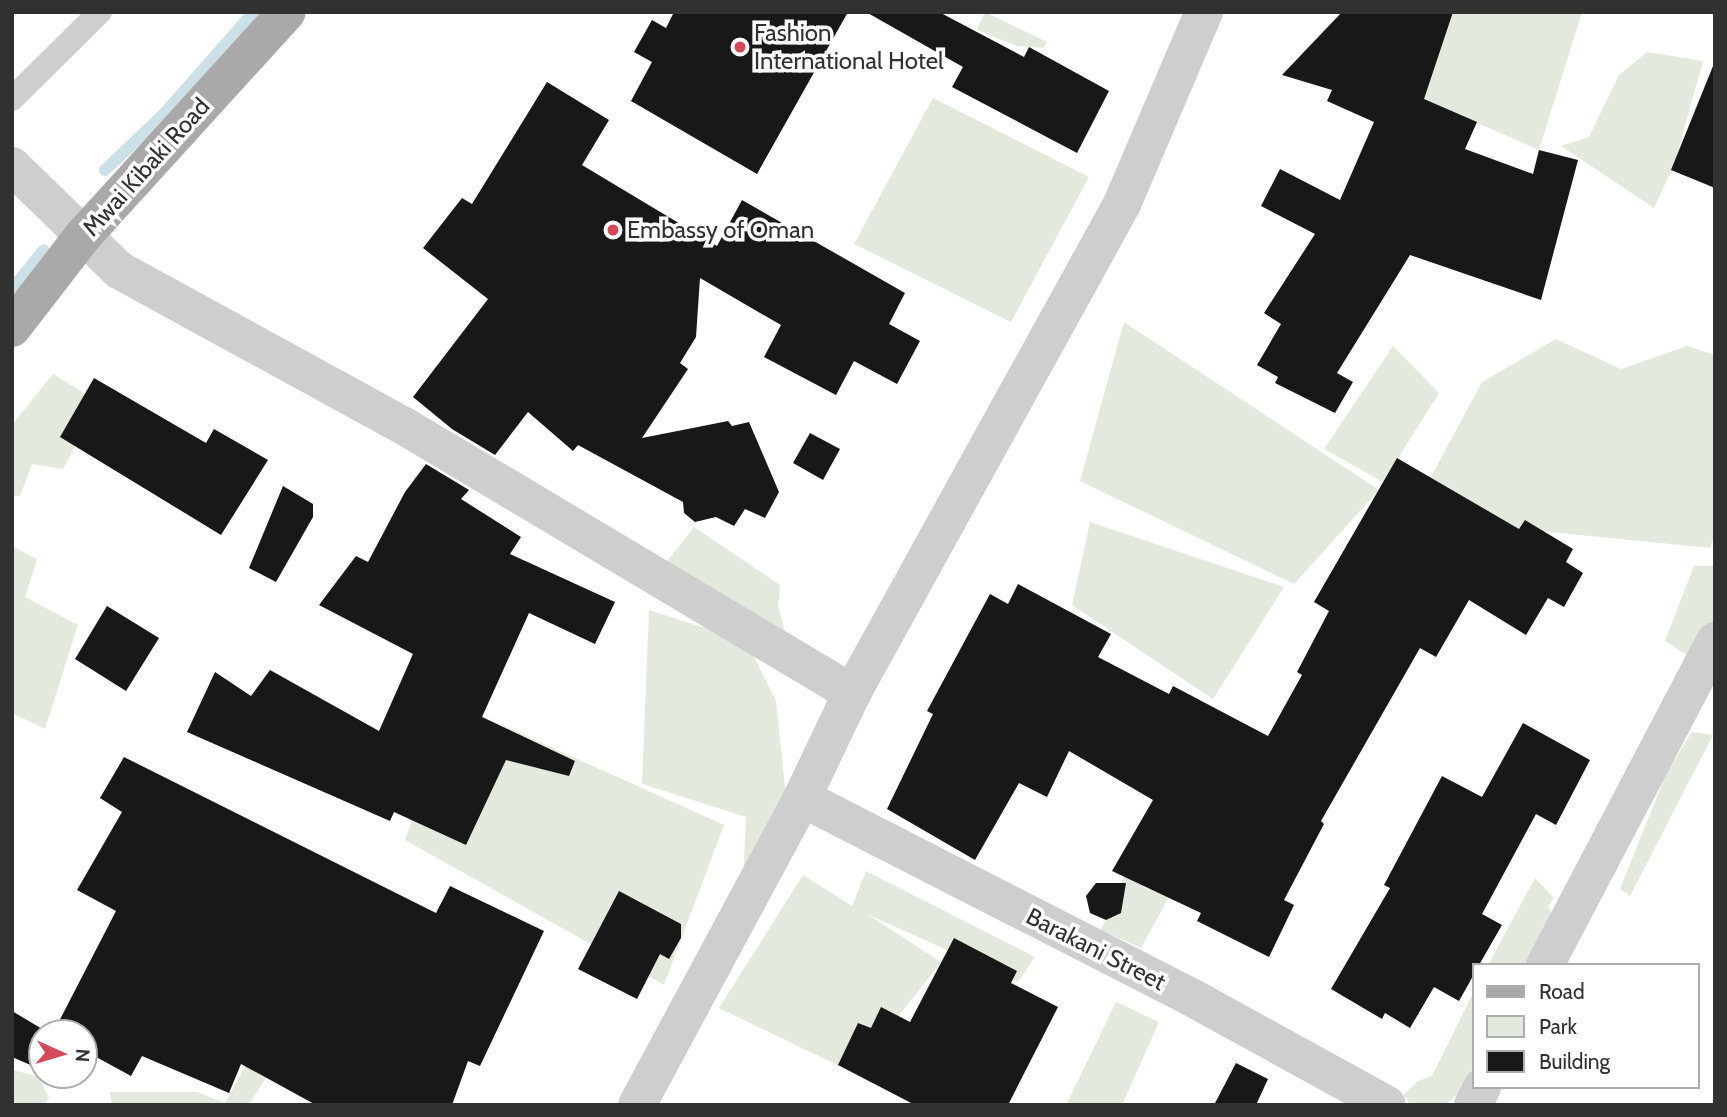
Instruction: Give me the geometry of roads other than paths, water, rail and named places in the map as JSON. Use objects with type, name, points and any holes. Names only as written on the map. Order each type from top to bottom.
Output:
[{"type":"main road","name":"Mwai Kibaki Road","points":[[12,327],[82,237],[287,12]]},
{"type":"street","points":[[637,1105],[802,798],[852,693],[1122,204],[1204,12]]},
{"type":"street","points":[[12,166],[82,237],[119,270],[404,426],[852,693]]},
{"type":"street","points":[[1546,963],[1715,641]]},
{"type":"street","name":"Barakani Street","points":[[802,798],[1200,1002],[1387,1105]]},
{"type":"street","points":[[1473,1105],[1481,1089]]},
{"type":"lane","points":[[12,99],[100,12]]},
{"type":"waterway","points":[[105,170],[164,114],[254,12]]},
{"type":"waterway","points":[[12,289],[44,250]]},
{"type":"place","name":"Fashion International Hotel","points":[[740,47]]},
{"type":"place","name":"Embassy of Oman","points":[[613,230]]}]
